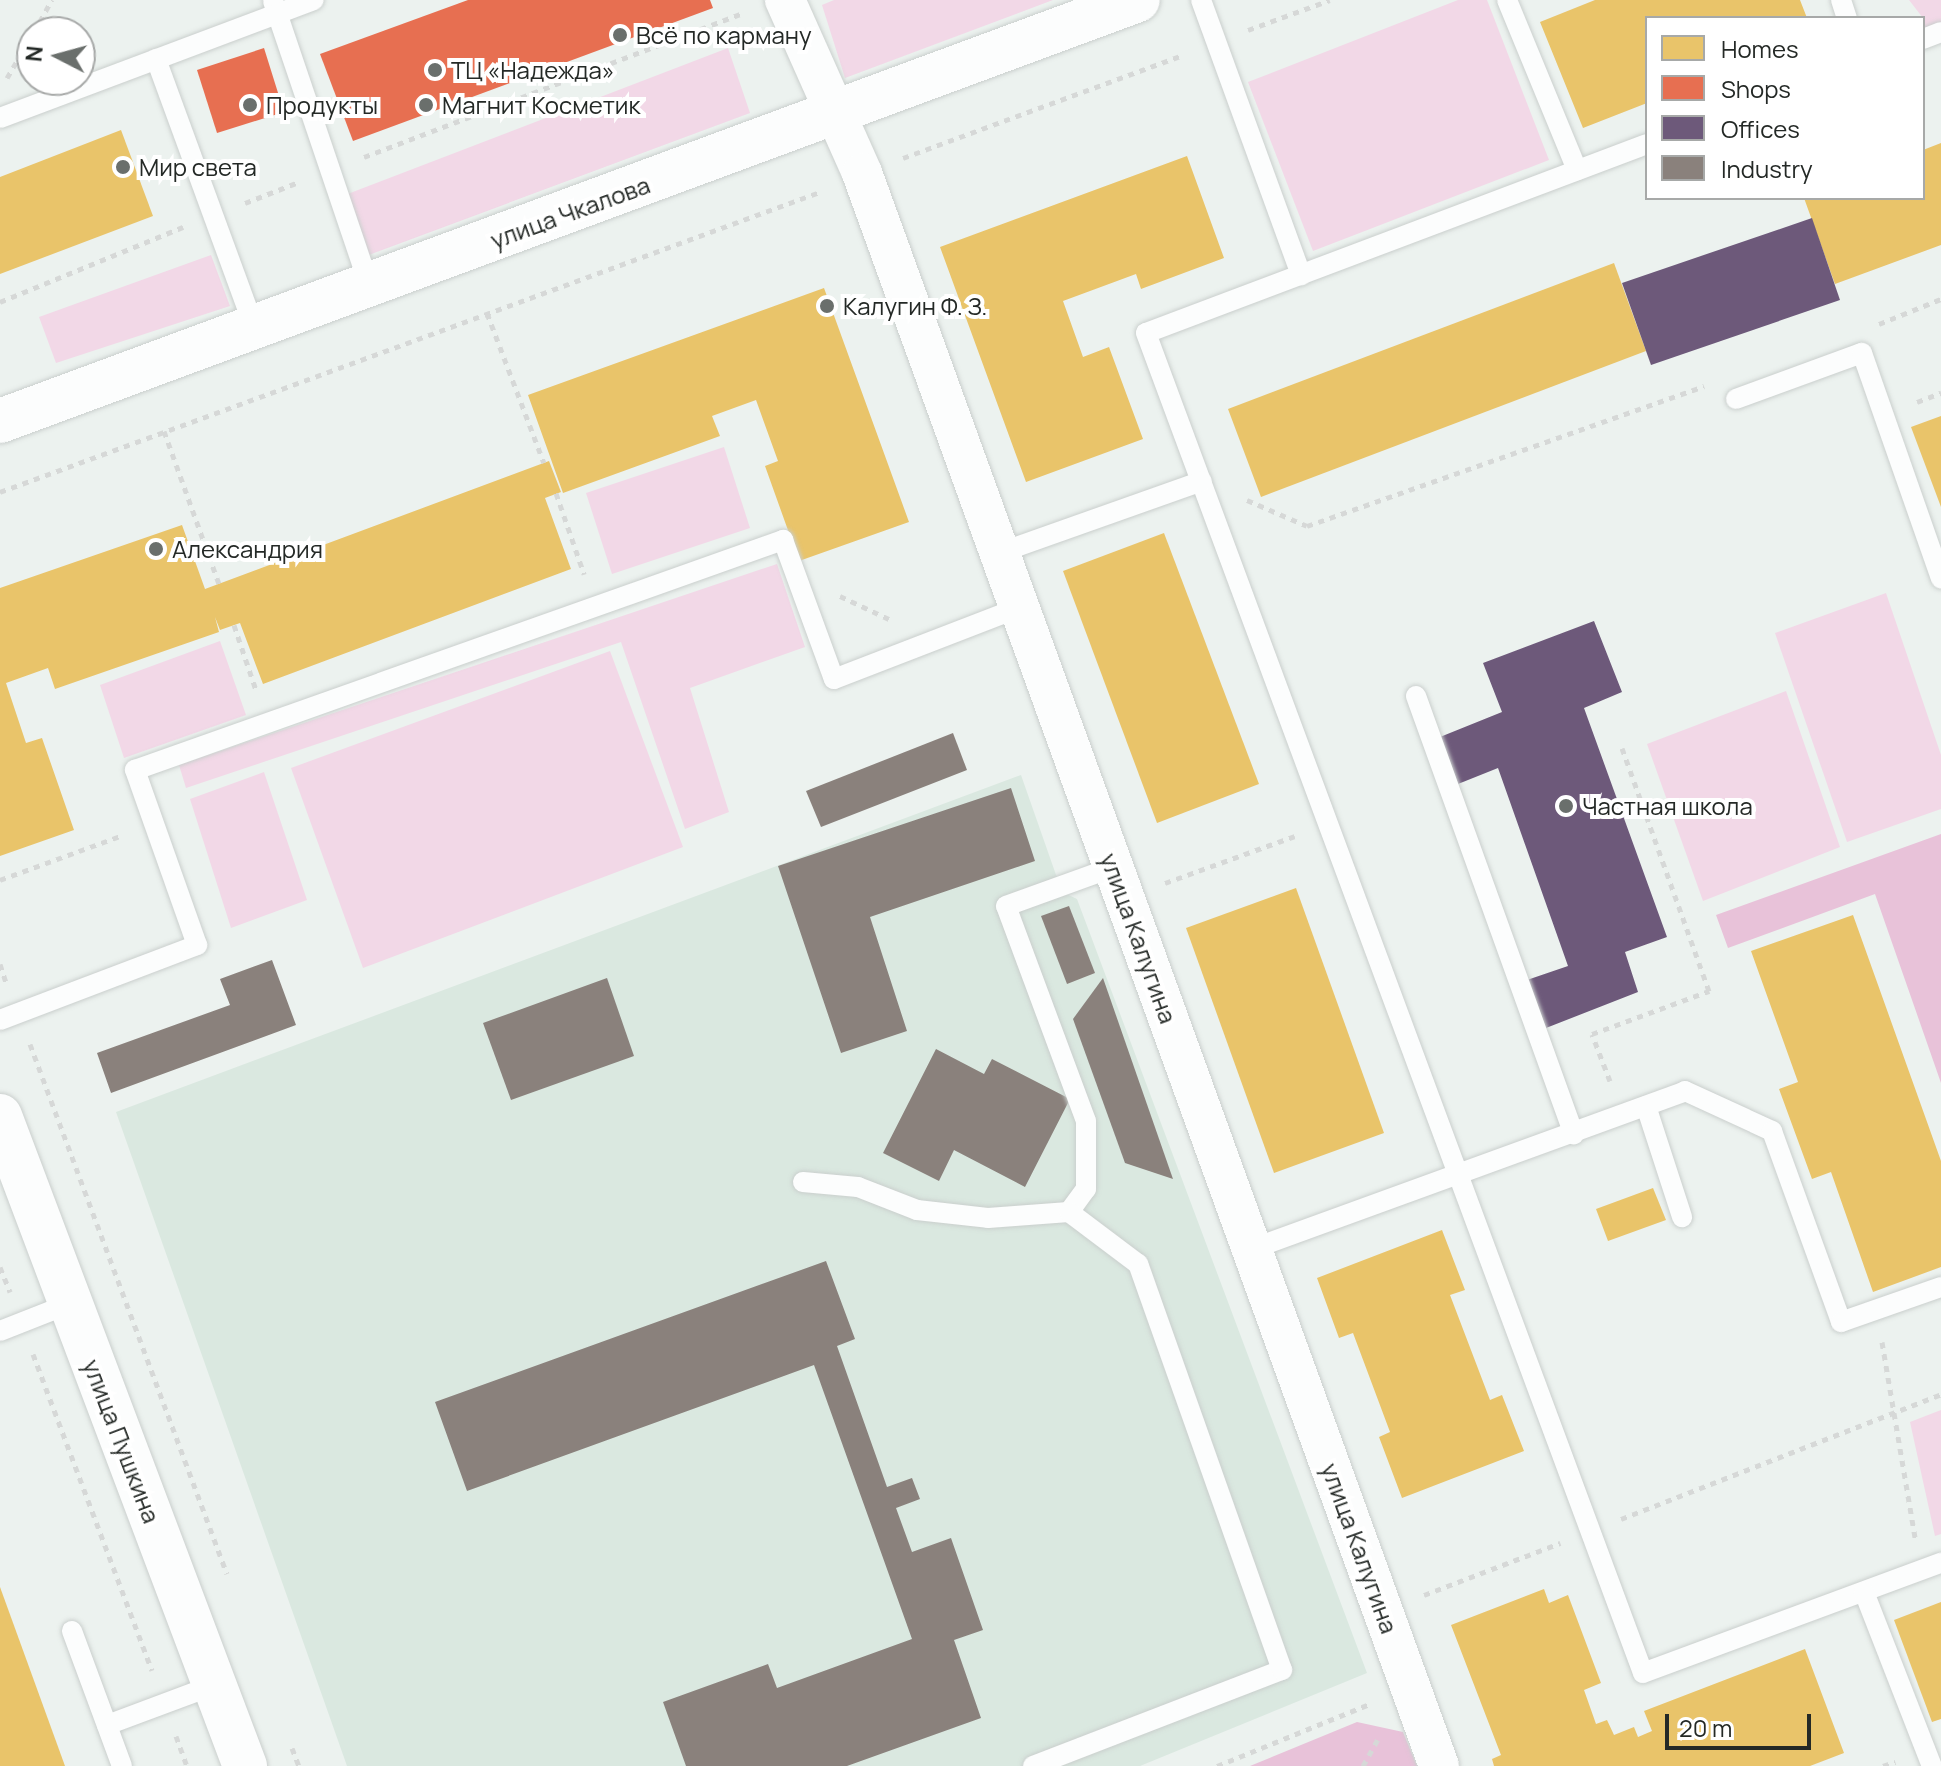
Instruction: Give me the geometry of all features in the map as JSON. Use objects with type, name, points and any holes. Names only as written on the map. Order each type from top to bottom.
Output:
[{"type":"main road","name":"улица Чкалова","points":[[0,421],[1138,0]]},
{"type":"main road","name":"улица Пушкина","points":[[5,1142],[71,1303],[245,1766]]},
{"type":"street","name":"улица Калугина","points":[[772,4],[862,173],[1439,1766]]},
{"type":"lane","points":[[0,118],[156,59],[273,7],[314,0]]},
{"type":"lane","points":[[1201,0],[1301,275]]},
{"type":"lane","points":[[1507,0],[1577,170]]},
{"type":"lane","points":[[273,7],[369,284]]},
{"type":"lane","points":[[156,59],[254,327]]},
{"type":"lane","points":[[1645,145],[1146,333],[1643,1673],[1931,1567]]},
{"type":"lane","points":[[1736,399],[1862,353],[1941,579]]},
{"type":"lane","points":[[999,553],[1202,481]]},
{"type":"lane","points":[[9,1016],[197,945],[135,770],[267,721],[596,609],[783,540],[834,679],[1018,608]]},
{"type":"lane","points":[[1416,696],[1574,1134]]},
{"type":"lane","points":[[1069,1212],[1086,1189],[1086,1121],[1006,906],[1114,867]]},
{"type":"lane","points":[[1252,1249],[1460,1176],[1685,1091],[1772,1131],[1841,1322],[1941,1287]]},
{"type":"lane","points":[[1646,1106],[1682,1217]]},
{"type":"lane","points":[[803,1182],[858,1187],[917,1210],[1003,1218],[1069,1212],[1138,1264],[1282,1670],[1033,1766]]},
{"type":"lane","points":[[0,1331],[71,1303]]},
{"type":"lane","points":[[1864,1592],[1932,1766]]},
{"type":"lane","points":[[72,1631],[122,1766]]},
{"type":"lane","points":[[107,1725],[214,1685]]},
{"type":"path","points":[[0,492],[1330,0]]},
{"type":"path","points":[[0,302],[213,215],[772,4]]},
{"type":"path","points":[[0,89],[16,62]]},
{"type":"path","points":[[1868,328],[1941,299]]},
{"type":"path","points":[[487,313],[544,463]]},
{"type":"path","points":[[1202,481],[1307,526],[1709,384]]},
{"type":"path","points":[[164,431],[219,584]]},
{"type":"path","points":[[556,493],[596,609]]},
{"type":"path","points":[[796,575],[937,641]]},
{"type":"path","points":[[234,625],[267,721]]},
{"type":"path","points":[[1622,748],[1709,991],[1592,1034],[1624,1115]]},
{"type":"path","points":[[0,880],[153,823]]},
{"type":"path","points":[[1157,886],[1328,823]]},
{"type":"path","points":[[0,964],[9,1016],[233,1589]]},
{"type":"path","points":[[0,1267],[187,1766]]},
{"type":"path","points":[[1876,1310],[1893,1413],[1931,1567]]},
{"type":"path","points":[[1432,1593],[1941,1394]]},
{"type":"path","points":[[1217,1766],[1409,1682]]},
{"type":"path","points":[[288,1736],[299,1766]]},
{"type":"shaded area","points":[[834,0],[1053,0],[845,78],[822,5]]},
{"type":"shaded area","points":[[1458,0],[1487,0],[1549,160],[1313,251],[1248,82]]},
{"type":"shaded area","points":[[1909,0],[1941,0],[1941,30],[1925,36],[1925,16],[1921,16]]},
{"type":"shaded area","points":[[728,48],[750,113],[366,256],[345,195]]},
{"type":"shaded area","points":[[211,255],[230,306],[56,363],[39,317]]},
{"type":"shaded area","points":[[724,447],[750,528],[612,574],[586,493]]},
{"type":"shaded area","points":[[777,564],[805,647],[690,688],[729,812],[685,829],[621,642],[186,788],[179,765]]},
{"type":"shaded area","points":[[1886,593],[1941,755],[1941,809],[1847,842],[1775,633]]},
{"type":"shaded area","points":[[220,641],[246,715],[124,758],[100,685]]},
{"type":"shaded area","points":[[610,651],[683,847],[363,968],[291,768]]},
{"type":"shaded area","points":[[1786,691],[1840,847],[1703,901],[1647,744]]},
{"type":"shaded area","points":[[264,772],[307,900],[231,928],[190,799]]},
{"type":"shaded area","points":[[1021,775],[1062,892],[1077,899],[1367,1673],[1140,1766],[347,1766],[116,1112]]},
{"type":"shaded area","points":[[1941,834],[1941,1083],[1875,894],[1728,948],[1716,915]]},
{"type":"shaded area","points":[[1941,1410],[1941,1534],[1935,1536],[1910,1422]]},
{"type":"shaded area","points":[[1357,1722],[1403,1732],[1417,1766],[1250,1766]]},
{"type":"building: Homes","points":[[1595,0],[1800,0],[1806,16],[1645,16],[1645,104],[1583,128],[1540,22]]},
{"type":"building: Homes","points":[[121,130],[153,216],[0,274],[0,177]]},
{"type":"building: Homes","points":[[1941,143],[1941,245],[1835,284],[1805,200],[1925,200],[1925,149]]},
{"type":"building: Homes","points":[[1187,156],[1224,258],[1141,289],[1136,274],[1063,301],[1083,357],[1109,347],[1143,439],[1026,482],[940,247]]},
{"type":"building: Homes","points":[[1614,263],[1646,351],[1261,497],[1228,409]]},
{"type":"building: Homes","points":[[824,288],[909,522],[799,561],[765,466],[778,461],[756,400],[712,416],[720,436],[563,493],[528,395]]},
{"type":"building: Homes","points":[[1941,416],[1941,507],[1911,427]]},
{"type":"building: Homes","points":[[549,461],[561,492],[545,498],[571,569],[263,684],[240,623],[220,630],[215,617],[219,632],[55,689],[48,668],[6,683],[26,743],[42,738],[74,830],[0,856],[0,588],[182,525],[205,589]]},
{"type":"building: Homes","points":[[1164,533],[1259,784],[1157,823],[1063,571]]},
{"type":"building: Homes","points":[[1296,888],[1384,1133],[1274,1173],[1186,928]]},
{"type":"building: Homes","points":[[1853,915],[1941,1161],[1941,1267],[1873,1292],[1831,1172],[1812,1179],[1779,1089],[1798,1082],[1751,951]]},
{"type":"building: Homes","points":[[1653,1188],[1666,1220],[1608,1241],[1596,1209]]},
{"type":"building: Homes","points":[[1442,1230],[1465,1290],[1450,1295],[1490,1400],[1502,1395],[1524,1451],[1402,1498],[1379,1437],[1390,1432],[1353,1333],[1339,1338],[1317,1278]]},
{"type":"building: Homes","points":[[0,1587],[65,1766],[0,1766]]},
{"type":"building: Homes","points":[[1544,1589],[1549,1603],[1568,1595],[1601,1683],[1584,1690],[1596,1724],[1607,1720],[1614,1735],[1634,1727],[1638,1737],[1652,1731],[1644,1711],[1805,1649],[1844,1753],[1810,1766],[1494,1766],[1492,1759],[1501,1755],[1451,1625]]},
{"type":"building: Homes","points":[[1941,1602],[1941,1719],[1932,1722],[1894,1620]]},
{"type":"building: Shops","name":"ТЦ «Надежда»","points":[[468,0],[710,0],[713,8],[353,141],[320,54]]},
{"type":"building: Shops","points":[[264,48],[284,112],[217,133],[197,70]]},
{"type":"building: Offices","points":[[1812,218],[1840,300],[1651,365],[1622,283]]},
{"type":"building: Offices","name":"Частная школа","points":[[1594,621],[1622,692],[1584,708],[1667,937],[1625,952],[1638,992],[1546,1028],[1527,980],[1568,966],[1498,768],[1458,784],[1440,737],[1502,712],[1483,663]]},
{"type":"building: Industry","points":[[953,733],[967,770],[821,827],[806,791]]},
{"type":"building: Industry","points":[[1011,788],[1035,861],[870,917],[907,1031],[841,1053],[778,866]]},
{"type":"building: Industry","points":[[1069,906],[1095,973],[1067,984],[1041,916]]},
{"type":"building: Industry","points":[[272,960],[296,1025],[111,1093],[97,1053],[230,1005],[220,979]]},
{"type":"building: Industry","points":[[607,978],[634,1056],[511,1100],[483,1023]]},
{"type":"building: Industry","points":[[1103,978],[1173,1179],[1125,1163],[1073,1019]]},
{"type":"building: Industry","points":[[936,1049],[984,1074],[992,1059],[1070,1099],[1025,1187],[954,1150],[939,1181],[883,1153]]},
{"type":"building: Industry","points":[[826,1261],[855,1339],[837,1346],[887,1487],[912,1478],[920,1499],[896,1508],[912,1552],[951,1538],[983,1630],[954,1640],[981,1718],[847,1766],[686,1766],[663,1702],[768,1664],[777,1688],[912,1639],[814,1365],[467,1491],[435,1402]]},
{"type":"place","name":"Всё по карману","points":[[620,35]]},
{"type":"place","name":"ТЦ «Надежда»","points":[[435,70]]},
{"type":"place","name":"Продукты","points":[[250,105]]},
{"type":"place","name":"Магнит Косметик","points":[[426,105]]},
{"type":"place","name":"Мир света","points":[[123,167]]},
{"type":"place","name":"Калугин Ф. З.","points":[[827,306]]},
{"type":"place","name":"Александрия","points":[[156,549]]},
{"type":"place","name":"Частная школа","points":[[1566,806]]}]
